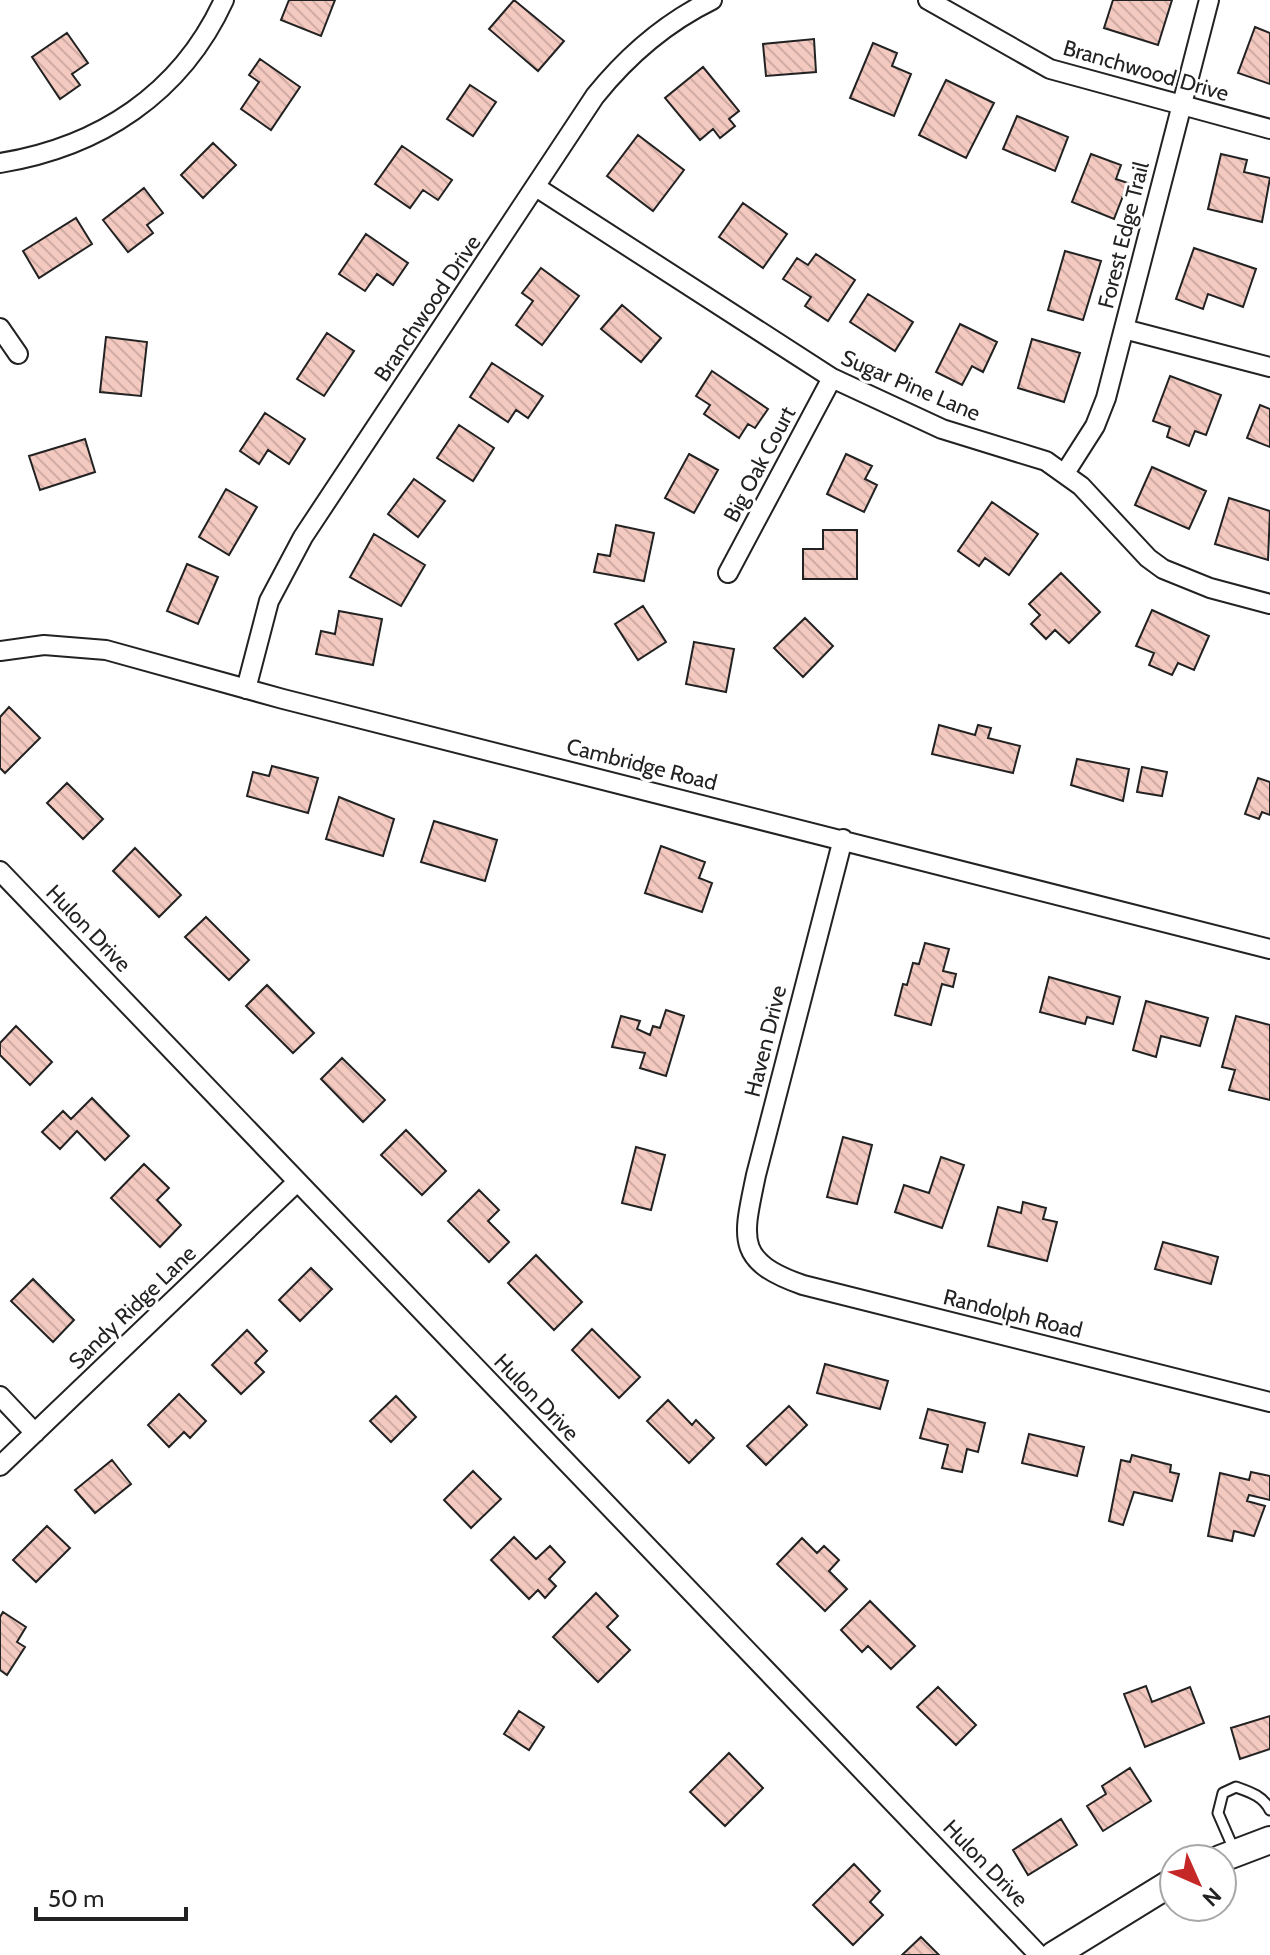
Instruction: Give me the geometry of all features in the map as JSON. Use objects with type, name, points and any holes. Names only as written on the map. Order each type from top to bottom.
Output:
[{"type":"street","points":[[0,163],[65,149],[128,115],[184,63],[224,0]]},
{"type":"street","name":"Branchwood Drive","points":[[246,689],[261,624],[279,578],[536,187],[614,72],[666,27],[712,0]]},
{"type":"street","name":"Branchwood Drive","points":[[928,0],[1050,69],[1270,129]]},
{"type":"street","name":"Forest Edge Trail","points":[[1065,473],[1095,426],[1124,329],[1209,0]]},
{"type":"street","name":"Sugar Pine Lane","points":[[536,187],[832,378],[942,429],[1029,452],[1065,473],[1163,569],[1210,588],[1270,604]]},
{"type":"street","points":[[0,328],[18,354]]},
{"type":"street","points":[[1124,329],[1270,367]]},
{"type":"street","name":"Big Oak Court","points":[[728,573],[832,378]]},
{"type":"street","name":"Cambridge Road","points":[[0,651],[44,645],[106,650],[246,689],[1270,949]]},
{"type":"street","name":"Haven Drive","points":[[751,1255],[745,1228],[756,1175],[843,839]]},
{"type":"street","name":"Hulon Drive","points":[[0,871],[1039,1955]]},
{"type":"street","name":"Sandy Ridge Lane","points":[[0,1466],[297,1182]]},
{"type":"street","name":"Randolph Road","points":[[751,1255],[771,1273],[803,1285],[1270,1402]]},
{"type":"street","points":[[0,1396],[35,1433]]},
{"type":"street","points":[[1238,1852],[1270,1840]]},
{"type":"street","points":[[1054,1955],[1158,1891]]},
{"type":"lane","points":[[1225,1843],[1218,1813],[1223,1793],[1236,1787],[1265,1800],[1270,1810]]},
{"type":"building","points":[[289,0],[335,0],[321,36],[281,20]]},
{"type":"building","points":[[514,0],[564,41],[538,71],[489,29]]},
{"type":"building","points":[[1113,0],[1172,0],[1158,45],[1104,28]]},
{"type":"building","points":[[1255,27],[1270,33],[1270,84],[1238,73]]},
{"type":"building","points":[[67,33],[88,63],[72,74],[80,85],[60,99],[32,57]]},
{"type":"building","points":[[814,39],[816,72],[766,76],[763,44]]},
{"type":"building","points":[[873,43],[897,53],[892,66],[911,74],[894,116],[850,98]]},
{"type":"building","points":[[260,59],[300,87],[271,130],[241,109],[259,82],[249,75]]},
{"type":"building","points":[[703,67],[739,111],[729,119],[735,126],[720,138],[713,129],[700,140],[665,98]]},
{"type":"building","points":[[946,80],[994,103],[966,158],[919,135]]},
{"type":"building","points":[[470,85],[496,102],[473,136],[447,119]]},
{"type":"building","points":[[1017,116],[1068,137],[1055,171],[1003,149]]},
{"type":"building","points":[[638,135],[684,170],[653,211],[607,176]]},
{"type":"building","points":[[213,143],[236,165],[203,198],[181,175]]},
{"type":"building","points":[[402,146],[452,180],[438,200],[423,190],[410,208],[375,184]]},
{"type":"building","points":[[1091,154],[1121,165],[1116,179],[1128,183],[1114,219],[1072,202]]},
{"type":"building","points":[[1221,154],[1247,160],[1244,172],[1270,178],[1262,222],[1208,209]]},
{"type":"building","points":[[144,188],[163,213],[147,225],[153,233],[128,252],[103,220]]},
{"type":"building","points":[[743,203],[787,234],[763,268],[719,237]]},
{"type":"building","points":[[76,218],[92,244],[39,278],[23,251]]},
{"type":"building","points":[[366,234],[408,263],[393,285],[377,274],[365,291],[339,274]]},
{"type":"building","points":[[1194,248],[1256,269],[1243,307],[1208,294],[1203,309],[1176,299]]},
{"type":"building","points":[[1065,251],[1101,261],[1083,320],[1048,310]]},
{"type":"building","points":[[816,254],[855,280],[828,321],[805,306],[811,297],[783,279],[797,258],[808,265]]},
{"type":"building","points":[[541,268],[579,296],[542,345],[516,325],[533,301],[522,293]]},
{"type":"building","points":[[868,294],[913,322],[895,351],[850,322]]},
{"type":"building","points":[[622,305],[661,338],[641,362],[601,329]]},
{"type":"building","points":[[960,324],[997,342],[983,372],[972,366],[962,385],[936,372]]},
{"type":"building","points":[[327,333],[354,351],[324,396],[297,379]]},
{"type":"building","points":[[106,337],[147,342],[141,396],[100,392]]},
{"type":"building","points":[[1032,339],[1080,353],[1064,402],[1018,388]]},
{"type":"building","points":[[492,363],[543,396],[528,418],[516,410],[508,422],[470,397]]},
{"type":"building","points":[[712,371],[768,409],[755,428],[748,424],[739,438],[704,414],[710,405],[696,396]]},
{"type":"building","points":[[1170,376],[1221,395],[1206,435],[1195,431],[1189,446],[1167,437],[1170,427],[1153,421]]},
{"type":"building","points":[[1260,405],[1270,409],[1270,447],[1247,438]]},
{"type":"building","points":[[265,413],[305,439],[289,464],[268,450],[259,464],[240,451]]},
{"type":"building","points":[[459,425],[494,448],[473,481],[437,458]]},
{"type":"building","points":[[85,439],[95,472],[40,490],[29,456]]},
{"type":"building","points":[[689,454],[718,470],[694,513],[665,498]]},
{"type":"building","points":[[846,454],[872,466],[865,479],[877,485],[864,512],[827,494]]},
{"type":"building","points":[[1152,467],[1206,491],[1189,529],[1135,505]]},
{"type":"building","points":[[414,479],[445,501],[418,537],[388,514]]},
{"type":"building","points":[[226,489],[257,507],[229,555],[199,537]]},
{"type":"building","points":[[1229,498],[1270,511],[1268,560],[1215,544]]},
{"type":"building","points":[[992,502],[1038,534],[1009,575],[985,558],[979,566],[958,551]]},
{"type":"building","points":[[616,525],[654,533],[644,581],[594,572],[598,554],[610,556]]},
{"type":"building","points":[[823,530],[857,530],[857,579],[803,579],[803,549],[823,549]]},
{"type":"building","points":[[374,534],[425,565],[401,606],[350,577]]},
{"type":"building","points":[[187,564],[218,577],[198,624],[167,611]]},
{"type":"building","points":[[1061,573],[1100,612],[1069,643],[1055,630],[1046,639],[1031,624],[1040,615],[1029,604]]},
{"type":"building","points":[[643,606],[666,642],[638,660],[615,624]]},
{"type":"building","points":[[1152,610],[1209,636],[1194,670],[1178,663],[1172,675],[1149,665],[1154,653],[1136,646]]},
{"type":"building","points":[[339,611],[382,619],[373,665],[316,654],[321,631],[335,634]]},
{"type":"building","points":[[805,618],[833,646],[803,677],[774,648]]},
{"type":"building","points":[[694,642],[734,649],[726,692],[686,684]]},
{"type":"building","points":[[9,707],[40,738],[5,773],[0,768],[0,717]]},
{"type":"building","points":[[939,725],[975,735],[978,725],[991,728],[988,738],[1020,746],[1013,773],[932,754]]},
{"type":"building","points":[[1077,759],[1129,769],[1123,801],[1071,785]]},
{"type":"building","points":[[272,766],[318,778],[308,813],[247,796],[253,772],[269,776]]},
{"type":"building","points":[[1142,767],[1167,772],[1162,796],[1137,792]]},
{"type":"building","points":[[1258,778],[1270,782],[1270,815],[1262,812],[1259,819],[1245,814]]},
{"type":"building","points":[[67,783],[103,819],[83,839],[47,803]]},
{"type":"building","points":[[339,797],[394,819],[383,856],[326,839]]},
{"type":"building","points":[[434,821],[497,840],[485,881],[421,862]]},
{"type":"building","points":[[661,846],[705,862],[699,878],[712,883],[702,912],[645,893]]},
{"type":"building","points":[[135,848],[181,895],[159,917],[113,871]]},
{"type":"building","points":[[206,917],[249,960],[229,980],[185,937]]},
{"type":"building","points":[[925,943],[949,949],[943,971],[956,974],[953,987],[942,984],[931,1025],[895,1015],[903,984],[907,985],[913,963],[919,964]]},
{"type":"building","points":[[1049,977],[1120,997],[1113,1024],[1087,1017],[1085,1024],[1040,1012]]},
{"type":"building","points":[[267,985],[314,1033],[293,1053],[246,1006]]},
{"type":"building","points":[[1146,1001],[1208,1018],[1200,1046],[1161,1036],[1156,1057],[1133,1050]]},
{"type":"building","points":[[666,1010],[684,1016],[666,1076],[640,1068],[645,1053],[612,1047],[621,1016],[640,1021],[637,1029],[650,1035],[653,1026],[660,1028]]},
{"type":"building","points":[[1236,1016],[1270,1025],[1270,1100],[1229,1090],[1235,1070],[1222,1067]]},
{"type":"building","points":[[16,1026],[52,1062],[30,1085],[0,1055],[0,1043]]},
{"type":"building","points":[[342,1058],[385,1100],[363,1122],[321,1079]]},
{"type":"building","points":[[92,1098],[129,1136],[105,1160],[77,1131],[60,1149],[42,1132],[63,1111],[71,1119]]},
{"type":"building","points":[[406,1130],[446,1171],[422,1195],[381,1155]]},
{"type":"building","points":[[843,1137],[872,1145],[857,1204],[827,1197]]},
{"type":"building","points":[[636,1147],[665,1155],[651,1210],[622,1203]]},
{"type":"building","points":[[941,1157],[964,1165],[942,1228],[895,1212],[904,1185],[929,1193]]},
{"type":"building","points":[[144,1164],[169,1188],[157,1200],[181,1225],[160,1247],[111,1198]]},
{"type":"building","points":[[479,1190],[499,1210],[488,1221],[509,1242],[489,1262],[448,1221]]},
{"type":"building","points":[[1023,1202],[1046,1208],[1043,1219],[1057,1222],[1047,1261],[988,1246],[998,1207],[1021,1213]]},
{"type":"building","points":[[1163,1242],[1218,1257],[1211,1284],[1155,1269]]},
{"type":"building","points":[[536,1255],[582,1302],[554,1330],[508,1283]]},
{"type":"building","points":[[311,1268],[332,1289],[300,1321],[279,1300]]},
{"type":"building","points":[[33,1279],[74,1320],[53,1342],[11,1301]]},
{"type":"building","points":[[592,1329],[640,1377],[619,1398],[572,1350]]},
{"type":"building","points":[[247,1330],[267,1351],[255,1363],[264,1372],[241,1394],[212,1365]]},
{"type":"building","points":[[825,1364],[888,1381],[880,1409],[817,1393]]},
{"type":"building","points":[[179,1394],[206,1421],[190,1438],[184,1432],[169,1447],[148,1425]]},
{"type":"building","points":[[396,1396],[416,1417],[391,1442],[370,1421]]},
{"type":"building","points":[[668,1400],[692,1425],[696,1420],[714,1438],[689,1463],[647,1421]]},
{"type":"building","points":[[789,1406],[807,1425],[766,1465],[747,1446]]},
{"type":"building","points":[[928,1409],[985,1423],[978,1452],[967,1449],[962,1472],[942,1468],[948,1445],[920,1438]]},
{"type":"building","points":[[1029,1434],[1084,1447],[1077,1476],[1022,1463]]},
{"type":"building","points":[[1132,1455],[1171,1465],[1170,1472],[1179,1474],[1172,1501],[1134,1492],[1123,1525],[1109,1521],[1121,1460],[1130,1462]]},
{"type":"building","points":[[112,1460],[131,1484],[95,1513],[75,1490]]},
{"type":"building","points":[[473,1471],[501,1499],[471,1528],[444,1500]]},
{"type":"building","points":[[1251,1472],[1270,1476],[1270,1500],[1249,1495],[1247,1501],[1265,1506],[1254,1536],[1234,1531],[1232,1541],[1208,1536],[1220,1473],[1249,1480]]},
{"type":"building","points":[[47,1526],[70,1548],[36,1582],[13,1560]]},
{"type":"building","points":[[514,1537],[536,1559],[550,1546],[565,1562],[549,1579],[556,1586],[545,1598],[538,1590],[529,1599],[491,1560]]},
{"type":"building","points":[[802,1538],[817,1553],[824,1546],[839,1560],[829,1571],[847,1589],[825,1611],[777,1564]]},
{"type":"building","points":[[596,1593],[618,1616],[607,1627],[630,1650],[598,1682],[553,1637]]},
{"type":"building","points":[[870,1601],[915,1646],[891,1669],[868,1646],[862,1652],[841,1630]]},
{"type":"building","points":[[3,1612],[26,1627],[17,1642],[25,1647],[7,1675],[0,1670],[0,1617]]},
{"type":"building","points":[[1146,1686],[1152,1702],[1190,1687],[1204,1723],[1145,1747],[1124,1694]]},
{"type":"building","points":[[938,1687],[976,1725],[956,1745],[917,1707]]},
{"type":"building","points":[[519,1711],[544,1727],[529,1750],[504,1734]]},
{"type":"building","points":[[1270,1716],[1270,1749],[1240,1759],[1231,1728]]},
{"type":"building","points":[[729,1753],[763,1788],[725,1826],[690,1792]]},
{"type":"building","points":[[1130,1768],[1151,1801],[1103,1831],[1087,1806],[1106,1794],[1102,1786]]},
{"type":"building","points":[[1061,1819],[1077,1845],[1028,1875],[1013,1850]]},
{"type":"building","points":[[854,1864],[880,1891],[870,1902],[883,1915],[853,1945],[813,1905]]},
{"type":"building","points":[[921,1937],[939,1955],[902,1955]]}]
